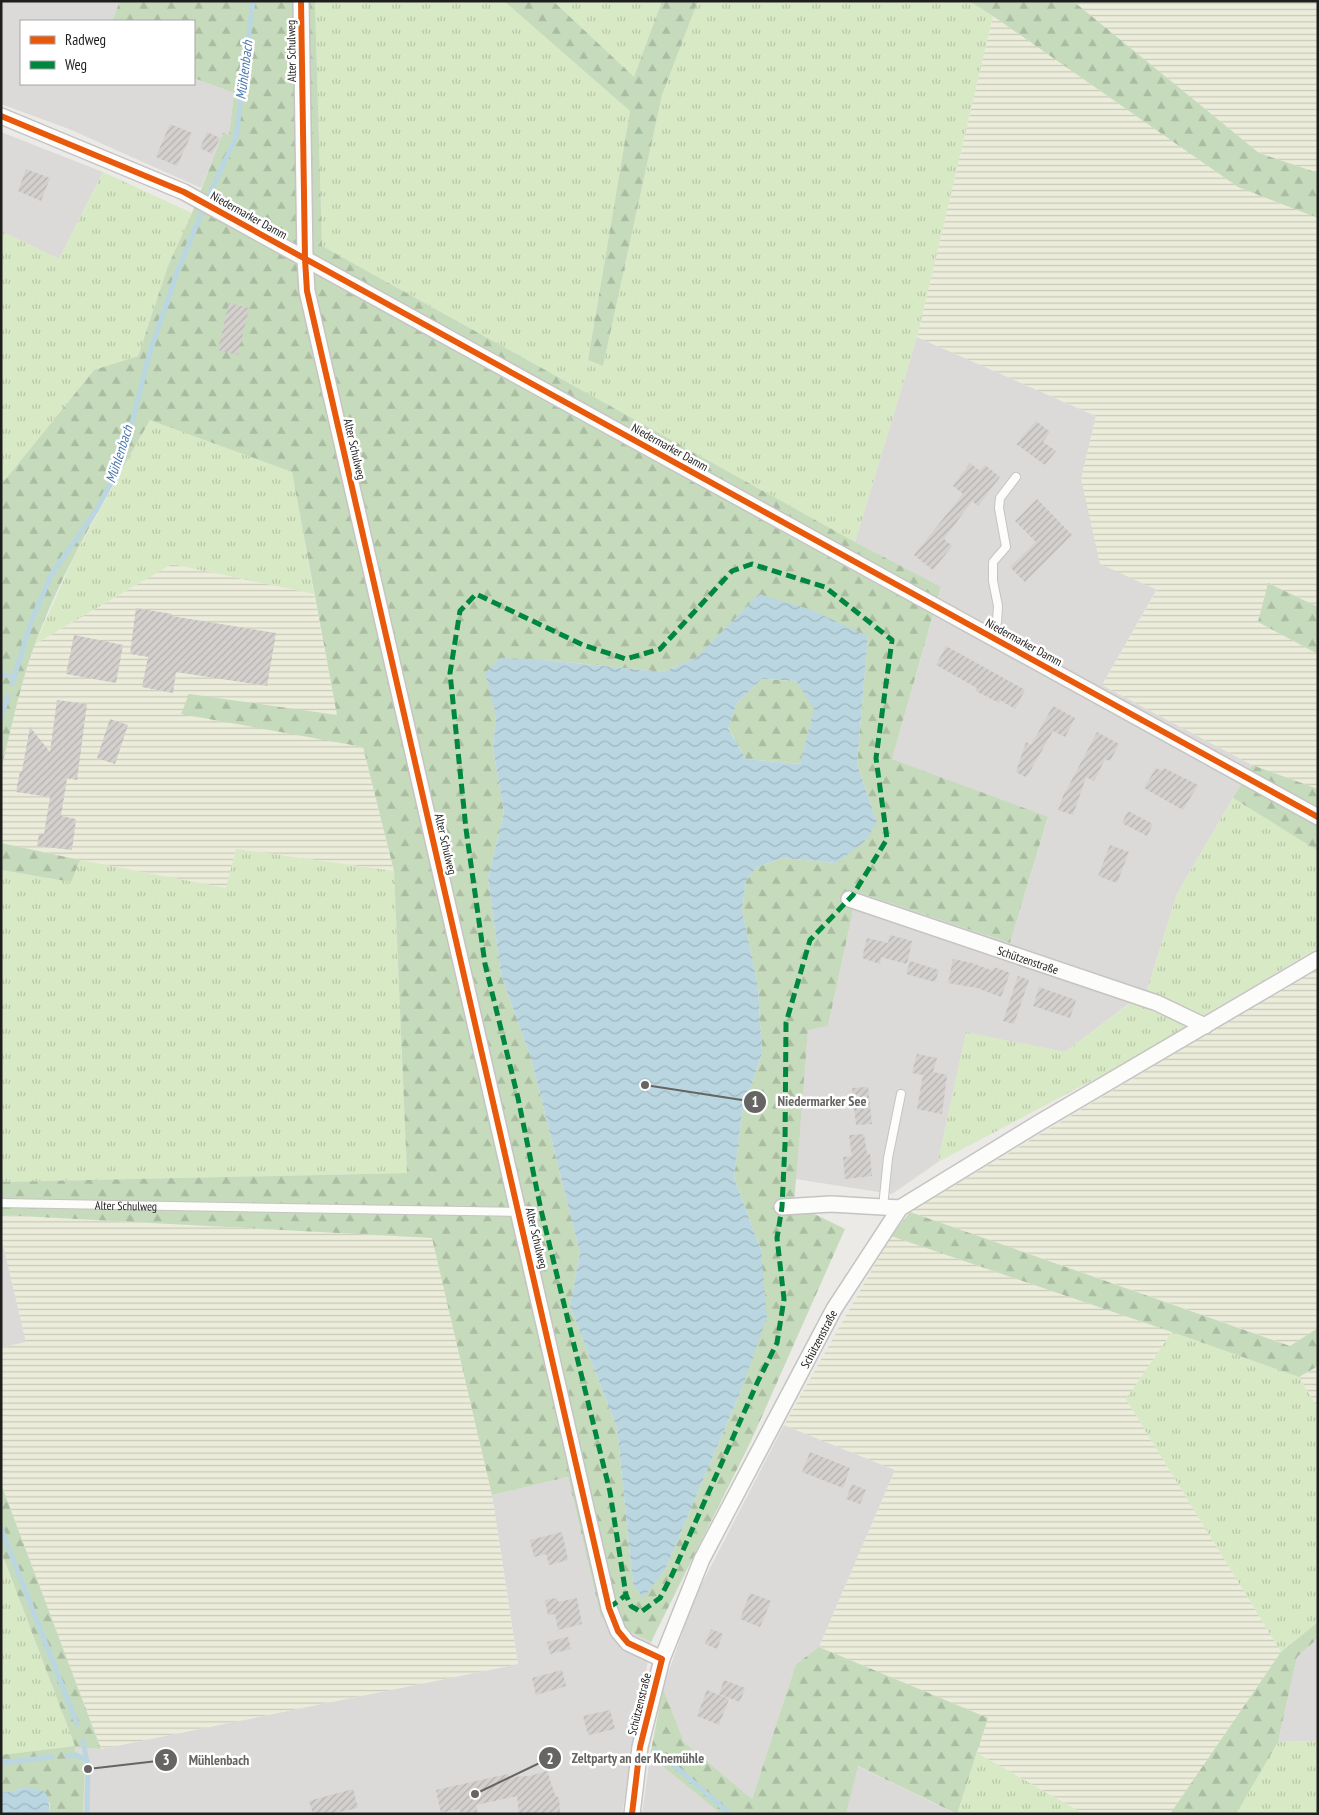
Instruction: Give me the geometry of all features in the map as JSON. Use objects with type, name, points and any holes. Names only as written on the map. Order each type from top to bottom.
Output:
[{"type":"street","name":"Alter Schulweg","points":[[301,1],[307,291],[520,1212],[609,1608],[618,1631],[628,1643],[662,1659]]},
{"type":"street","name":"Niedermarker Damm","points":[[1,116],[184,192],[1318,817]]},
{"type":"street","name":"Schützenstraße","points":[[849,899],[1157,1003],[1205,1026]]},
{"type":"street","name":"Schützenstraße","points":[[632,1814],[640,1747],[662,1659],[702,1559],[834,1308],[900,1208],[1037,1124],[1318,959]]},
{"type":"street","points":[[782,1207],[831,1204],[900,1208]]},
{"type":"lane","points":[[989,636],[997,622],[998,606],[993,581],[993,562],[1006,547],[999,508],[1000,498],[1016,477]]},
{"type":"lane","points":[[883,1207],[888,1158],[901,1094]]},
{"type":"lane","name":"Alter Schulweg","points":[[1,1202],[520,1212]]},
{"type":"shaded area","points":[[1,1],[120,1],[112,20],[20,20],[20,85],[195,85],[195,78],[234,93],[229,136],[223,134],[201,188],[69,129],[1,104]]},
{"type":"shaded area","points":[[1,132],[103,172],[59,259],[1,231]]},
{"type":"shaded area","points":[[917,337],[1096,416],[1081,479],[1157,589],[1102,685],[1252,765],[1177,894],[1147,990],[1065,1052],[966,1033],[938,1162],[892,1194],[795,1179],[808,1029],[828,1026],[857,892],[1010,943],[1048,818],[892,759],[941,588],[855,542]]},
{"type":"shaded area","points":[[1,1236],[26,1342],[1,1348]]},
{"type":"shaded area","points":[[784,1425],[895,1470],[819,1647],[796,1664],[752,1799],[684,1742],[663,1688],[694,1599]]},
{"type":"shaded area","points":[[568,1477],[601,1618],[651,1642],[622,1814],[83,1814],[85,1764],[76,1757],[75,1746],[101,1749],[518,1664],[492,1495]]},
{"type":"shaded area","points":[[1318,1638],[1318,1741],[1278,1742],[1297,1657]]},
{"type":"shaded area","points":[[650,1756],[721,1814],[642,1814]]},
{"type":"shaded area","points":[[857,1766],[956,1814],[846,1814]]},
{"type":"green space","points":[[120,1],[315,1],[322,246],[855,542],[941,587],[892,759],[1048,817],[1010,943],[857,892],[828,1026],[808,1030],[794,1204],[845,1229],[751,1441],[651,1642],[601,1618],[568,1477],[492,1495],[432,1238],[1,1215],[1,1182],[407,1173],[394,871],[363,747],[181,714],[189,694],[337,715],[292,472],[150,420],[59,586],[25,674],[1,769],[1,485],[94,370],[138,356],[168,266],[192,213],[223,133],[229,135],[234,93],[195,78],[195,20],[112,20]],"holes":[[[723,632],[868,636],[857,764],[877,823],[836,863],[783,858],[757,867],[746,881],[742,910],[758,986],[762,1053],[742,1113],[734,1178],[761,1250],[742,1388],[665,1570],[643,1597],[633,1584],[617,1428],[570,1306],[580,1253],[531,1058],[501,975],[488,878],[504,813],[493,748],[496,715],[544,660],[663,672],[696,658]]]},
{"type":"green space","points":[[315,1],[504,1],[630,111],[588,359],[603,366],[662,95],[698,1],[969,1],[993,16],[917,337],[855,542],[322,246]]},
{"type":"green space","points":[[504,1],[553,1],[634,77],[662,1],[698,1],[662,95],[603,366],[588,360],[630,111]]},
{"type":"green space","points":[[553,1],[662,1],[634,78]]},
{"type":"green space","points":[[969,1],[1073,1],[1259,153],[1318,173],[1318,218],[1238,187]]},
{"type":"green space","points":[[1073,1],[1318,1],[1318,173],[1259,153]]},
{"type":"green space","points":[[993,16],[1238,187],[1318,218],[1318,607],[1268,583],[1258,622],[1318,654],[1318,789],[1252,765],[1102,685],[1157,590],[1100,564],[1081,479],[1096,416],[917,337]]},
{"type":"green space","points":[[103,172],[192,213],[168,266],[138,356],[94,370],[1,485],[1,231],[59,259]]},
{"type":"green space","points":[[150,419],[292,472],[314,594],[172,564],[35,644],[73,559]]},
{"type":"green space","points":[[172,564],[314,594],[337,715],[363,747],[394,871],[236,849],[226,888],[1,843],[1,769],[23,681],[35,644]]},
{"type":"green space","points":[[1268,583],[1318,607],[1318,654],[1258,622]]},
{"type":"green space","points":[[762,679],[796,681],[815,709],[800,764],[746,759],[728,727],[737,703]]},
{"type":"green space","points":[[1252,765],[1318,789],[1318,851],[1233,798]]},
{"type":"green space","points":[[1233,798],[1318,851],[1318,948],[1201,1017],[1147,990],[1177,894]]},
{"type":"green space","points":[[1,843],[80,860],[71,882],[1,870]]},
{"type":"green space","points":[[236,849],[394,871],[407,1173],[1,1182],[1,870],[70,882],[80,860],[226,888]]},
{"type":"green space","points":[[1318,968],[1318,1328],[1291,1346],[910,1212]]},
{"type":"green space","points":[[1132,1002],[1191,1028],[938,1162],[966,1032],[1065,1052]]},
{"type":"green space","points":[[910,1212],[1290,1346],[1318,1328],[1318,1366],[1299,1377],[891,1236]]},
{"type":"green space","points":[[1,1215],[432,1238],[492,1495],[518,1664],[101,1749],[1,1484],[1,1348],[26,1342],[1,1236]]},
{"type":"green space","points":[[891,1236],[1172,1332],[1126,1399],[1281,1652],[1170,1814],[1084,1814],[977,1753],[988,1718],[819,1647],[895,1470],[784,1425]]},
{"type":"green space","points":[[1172,1332],[1299,1377],[1318,1409],[1318,1622],[1281,1652],[1126,1399]]},
{"type":"green space","points":[[1318,1366],[1318,1409],[1299,1377]]},
{"type":"green space","points":[[1,1484],[101,1749],[75,1747],[76,1757],[85,1764],[83,1814],[49,1814],[50,1803],[22,1788],[1,1792],[1,1755],[75,1746],[1,1551]]},
{"type":"green space","points":[[1,1551],[75,1746],[1,1755]]},
{"type":"green space","points":[[1318,1622],[1318,1638],[1297,1657],[1278,1742],[1236,1814],[1170,1814],[1281,1652]]},
{"type":"green space","points":[[819,1647],[988,1718],[957,1814],[858,1766],[846,1814],[721,1814],[650,1756],[663,1688],[684,1742],[752,1799],[796,1664]]},
{"type":"green space","points":[[1318,1741],[1318,1814],[1236,1814],[1278,1742]]},
{"type":"green space","points":[[977,1753],[1084,1814],[957,1814]]},
{"type":"water","points":[[759,594],[809,609],[868,636],[857,764],[877,823],[864,842],[836,863],[783,858],[757,867],[746,881],[742,910],[758,986],[762,1053],[742,1113],[734,1178],[761,1250],[767,1317],[742,1388],[665,1570],[643,1598],[633,1584],[617,1428],[570,1306],[580,1253],[531,1058],[501,975],[488,878],[504,813],[493,748],[496,715],[485,673],[500,658],[544,660],[663,672],[696,658]],"holes":[[[762,679],[796,681],[814,709],[800,764],[746,759],[728,728],[737,703]]]},
{"type":"water","points":[[22,1788],[36,1789],[44,1792],[47,1795],[49,1814],[1,1814],[1,1792]]},
{"type":"building","points":[[170,124],[192,133],[177,166],[156,157]]},
{"type":"building","points":[[207,132],[220,138],[212,154],[200,148]]},
{"type":"building","points":[[26,169],[50,178],[41,201],[18,191]]},
{"type":"building","points":[[229,303],[249,308],[238,355],[218,350]]},
{"type":"building","points":[[1036,421],[1050,432],[1043,442],[1056,451],[1045,465],[1016,444]]},
{"type":"building","points":[[970,463],[980,471],[985,465],[1000,477],[978,506],[972,501],[944,539],[952,546],[933,570],[914,555],[963,494],[953,486]]},
{"type":"building","points":[[1037,499],[1072,535],[1025,582],[1010,567],[1036,542],[1015,521]]},
{"type":"building","points":[[136,608],[172,614],[171,616],[276,633],[267,686],[176,672],[173,693],[142,687],[148,657],[130,654]]},
{"type":"building","points":[[74,635],[123,645],[116,683],[66,674]]},
{"type":"building","points":[[946,646],[1025,690],[1015,709],[1000,700],[999,703],[976,691],[977,688],[936,665]]},
{"type":"building","points":[[57,700],[87,704],[77,780],[67,778],[61,816],[76,819],[72,850],[37,846],[39,833],[44,834],[50,797],[16,792],[30,727],[50,752]]},
{"type":"building","points":[[1053,706],[1075,718],[1065,737],[1053,731],[1025,777],[1016,772],[1026,742],[1031,745]]},
{"type":"building","points":[[110,719],[128,725],[115,764],[97,758]]},
{"type":"building","points":[[1097,732],[1119,744],[1110,761],[1105,759],[1094,781],[1086,777],[1073,815],[1058,810],[1065,791]]},
{"type":"building","points":[[1156,768],[1162,771],[1164,768],[1198,785],[1183,810],[1144,788]]},
{"type":"building","points":[[1128,811],[1153,824],[1147,836],[1122,823]]},
{"type":"building","points":[[1110,845],[1129,852],[1117,883],[1098,876]]},
{"type":"building","points":[[890,935],[912,941],[907,964],[881,957],[880,964],[862,958],[867,938],[888,943]]},
{"type":"building","points":[[953,959],[972,963],[993,971],[994,967],[1010,973],[1001,997],[977,988],[948,983]]},
{"type":"building","points":[[910,961],[939,970],[935,982],[906,974]]},
{"type":"building","points":[[1018,976],[1029,980],[1014,1024],[1003,1021]]},
{"type":"building","points":[[1039,987],[1076,1000],[1070,1018],[1033,1006]]},
{"type":"building","points":[[917,1054],[937,1058],[933,1072],[947,1075],[942,1114],[917,1109],[923,1075],[912,1073]]},
{"type":"building","points":[[868,1087],[872,1124],[856,1125],[852,1088]]},
{"type":"building","points":[[864,1134],[867,1154],[870,1154],[872,1176],[845,1179],[843,1157],[852,1156],[849,1135]]},
{"type":"building","points":[[810,1452],[850,1468],[843,1488],[802,1472]]},
{"type":"building","points":[[852,1484],[866,1490],[860,1504],[846,1499]]},
{"type":"building","points":[[562,1532],[568,1560],[549,1565],[546,1554],[534,1557],[530,1540]]},
{"type":"building","points":[[750,1593],[771,1601],[760,1627],[740,1619]]},
{"type":"building","points":[[557,1598],[558,1602],[577,1598],[582,1624],[558,1630],[555,1614],[548,1615],[545,1600]]},
{"type":"building","points":[[711,1629],[723,1634],[717,1649],[705,1644]]},
{"type":"building","points":[[568,1637],[571,1649],[550,1654],[547,1642]]},
{"type":"building","points":[[562,1670],[566,1686],[536,1695],[532,1678]]},
{"type":"building","points":[[724,1680],[745,1688],[740,1702],[719,1694]]},
{"type":"building","points":[[707,1690],[729,1699],[719,1725],[697,1716]]},
{"type":"building","points":[[610,1710],[615,1729],[588,1735],[583,1716]]},
{"type":"building","points":[[547,1771],[555,1795],[559,1798],[560,1814],[519,1814],[517,1796],[476,1805],[478,1814],[461,1814],[459,1809],[441,1813],[436,1790],[508,1774],[509,1777],[530,1776]]},
{"type":"building","points":[[353,1789],[358,1808],[330,1814],[313,1814],[309,1801]]},
{"type":"waterway","name":"Mühlenbach","points":[[210,193],[236,137],[253,1]]},
{"type":"waterway","name":"Mühlenbach","points":[[12,684],[31,622],[51,575],[97,509],[115,475],[128,439],[149,355],[178,270],[202,212]]},
{"type":"waterway","points":[[1,675],[15,676]]},
{"type":"waterway","name":"Mühlenbach","points":[[1,717],[8,696]]},
{"type":"waterway","name":"Mühlenbach","points":[[1,1528],[77,1724]]},
{"type":"waterway","name":"Mühlenbach","points":[[83,1740],[88,1769],[87,1814]]},
{"type":"waterway","points":[[656,1750],[730,1814]]},
{"type":"waterway","points":[[67,1756],[76,1755],[87,1761]]},
{"type":"waterway","points":[[1,1763],[52,1757]]},
{"type":"marked path","points":[[609,1608],[626,1595],[610,1492],[541,1210],[518,1098],[485,964],[466,829],[450,673],[460,611],[476,594],[583,645],[626,659],[660,649],[732,571],[752,564],[825,587],[892,640],[876,758],[887,839],[853,895],[810,940],[786,1023],[785,1144],[782,1207],[777,1238],[784,1299],[777,1343],[660,1598],[641,1612],[631,1606],[626,1595]]},
{"type":"cycle path","points":[[301,1],[307,291],[609,1608],[618,1631],[628,1643],[662,1659],[640,1747],[632,1814]]},
{"type":"cycle path","points":[[1,116],[184,192],[1318,817]]},
{"type":"place","name":"Niedermarker See","points":[[645,1085]]},
{"type":"place","name":"Mühlenbach","points":[[88,1769]]},
{"type":"place","name":"Zeltparty an der Knemühle","points":[[475,1794]]}]
